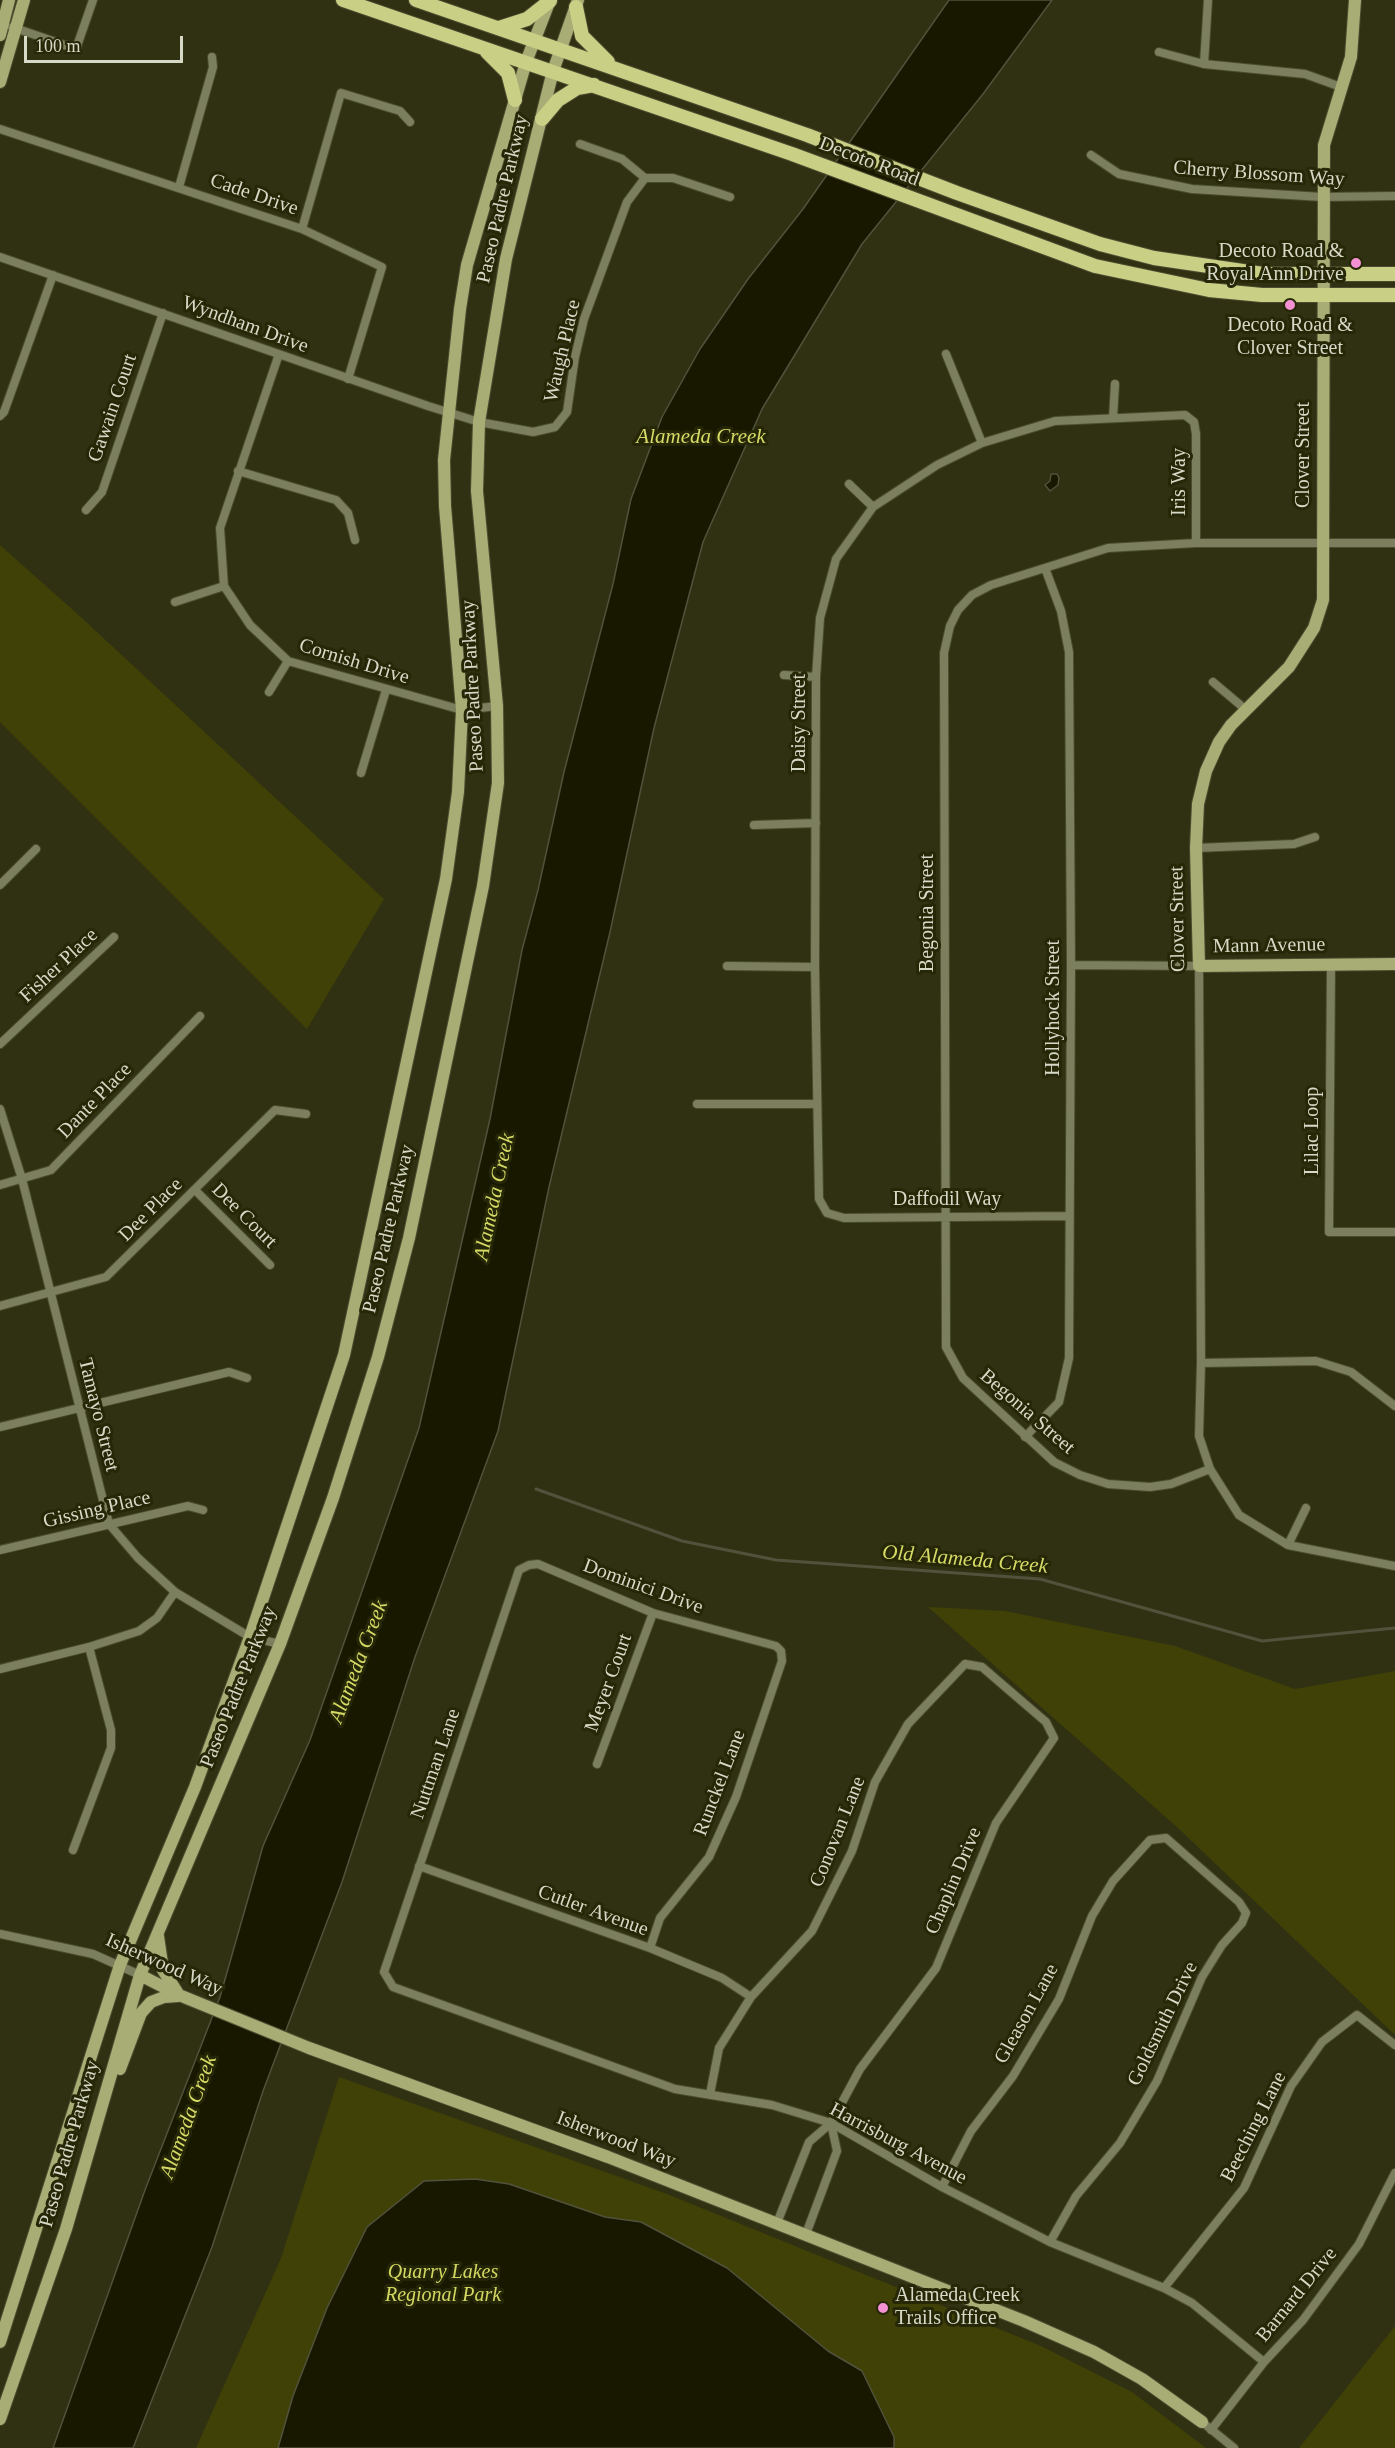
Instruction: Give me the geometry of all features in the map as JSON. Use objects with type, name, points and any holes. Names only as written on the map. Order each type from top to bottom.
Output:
[{"type":"main road","points":[[1,27],[9,0]]},
{"type":"main road","points":[[0,82],[24,0]]},
{"type":"main road","name":"Decoto Road","points":[[343,0],[792,154],[1095,266],[1152,280],[1209,290],[1323,296],[1395,295]]},
{"type":"main road","name":"Decoto Road","points":[[416,0],[807,135],[1089,241],[1154,258],[1263,274],[1395,274]]},
{"type":"main road","points":[[499,28],[527,19],[550,0]]},
{"type":"main road","name":"Paseo Padre Parkway","points":[[0,2342],[120,1965],[195,1787],[250,1638],[344,1355],[446,879],[458,792],[462,710],[445,506],[444,460],[467,265],[526,62],[550,0]]},
{"type":"main road","name":"Clover Street","points":[[1199,966],[1196,848],[1198,804],[1206,771],[1219,742],[1245,709],[1289,667],[1314,628],[1323,600],[1324,145],[1351,57],[1355,0]]},
{"type":"main road","points":[[577,4],[582,36],[615,67]]},
{"type":"main road","name":"Paseo Padre Parkway","points":[[0,2419],[66,2229],[140,1975],[280,1644],[333,1498],[378,1357],[409,1238],[483,886],[498,783],[497,706],[477,491],[479,422],[506,259],[553,71],[577,4]]},
{"type":"main road","points":[[481,47],[508,73],[515,100]]},
{"type":"main road","points":[[542,119],[563,97],[577,88],[594,85]]},
{"type":"main road","name":"Mann Avenue","points":[[1199,966],[1395,964]]},
{"type":"main road","points":[[104,2100],[121,2067],[141,2013],[151,2002],[164,1997],[180,1996],[163,1970],[158,1933]]},
{"type":"main road","name":"Isherwood Way","points":[[140,1975],[180,1996],[302,2045],[608,2157],[806,2234],[1094,2352],[1142,2379],[1206,2426]]},
{"type":"street","points":[[1,27],[16,28],[76,50],[93,0]]},
{"type":"street","points":[[1204,64],[1208,0]]},
{"type":"street","points":[[1159,52],[1204,64],[1305,74],[1341,87]]},
{"type":"street","points":[[179,187],[213,68],[212,57]]},
{"type":"street","points":[[302,229],[341,93],[400,111],[410,122]]},
{"type":"street","name":"Cade Drive","points":[[0,129],[302,229],[382,267],[348,379]]},
{"type":"street","points":[[580,144],[622,159],[645,178],[673,178],[730,197]]},
{"type":"street","name":"Cherry Blossom Way","points":[[1091,155],[1119,174],[1191,189],[1323,197],[1395,196]]},
{"type":"street","name":"Waugh Place","points":[[479,422],[533,432],[555,427],[567,412],[574,357],[584,319],[627,201],[645,178]]},
{"type":"street","name":"Wyndham Drive","points":[[0,257],[348,379],[479,422]]},
{"type":"street","points":[[0,416],[4,412],[53,275]]},
{"type":"street","name":"Gawain Court","points":[[86,510],[102,492],[163,313]]},
{"type":"street","name":"Cornish Drive","points":[[279,354],[220,528],[224,586],[250,625],[288,661],[462,710],[497,706]]},
{"type":"street","points":[[946,354],[982,442]]},
{"type":"street","points":[[1113,418],[1115,384]]},
{"type":"street","name":"Daisy Street","points":[[827,1213],[819,1199],[817,1104],[816,677],[819,618],[836,559],[873,507],[937,465],[982,442],[1055,421],[1185,415],[1194,422]]},
{"type":"street","name":"Iris Way","points":[[1194,422],[1196,434],[1196,543]]},
{"type":"street","points":[[238,471],[336,500],[348,513],[355,540]]},
{"type":"street","points":[[849,484],[873,507]]},
{"type":"street","name":"Begonia Street","points":[[1210,1469],[1171,1484],[1150,1487],[1108,1484],[1080,1475],[1054,1462],[963,1378],[946,1347],[944,653],[950,626],[958,610],[972,595],[991,585],[1108,548],[1196,543],[1395,543]]},
{"type":"street","name":"Hollyhock Street","points":[[1025,1437],[1059,1402],[1069,1358],[1071,965],[1069,652],[1061,611],[1045,568]]},
{"type":"street","points":[[175,603],[224,586]]},
{"type":"street","points":[[269,692],[288,661]]},
{"type":"street","points":[[784,675],[816,677]]},
{"type":"street","points":[[1213,682],[1245,709]]},
{"type":"street","points":[[361,773],[386,690]]},
{"type":"street","points":[[754,825],[816,823]]},
{"type":"street","points":[[1196,848],[1294,844],[1315,837]]},
{"type":"street","points":[[0,885],[36,849]]},
{"type":"street","name":"Fisher Place","points":[[0,1044],[114,937]]},
{"type":"street","name":"Mann Avenue","points":[[1071,965],[1199,966]]},
{"type":"street","name":"Lilac Loop","points":[[1331,965],[1329,1232],[1395,1232]]},
{"type":"street","points":[[726,966],[815,967]]},
{"type":"street","name":"Clover Street","points":[[1199,966],[1201,1363],[1199,1436],[1210,1469],[1239,1515],[1288,1545],[1395,1566]]},
{"type":"street","name":"Dante Place","points":[[0,1185],[51,1170],[200,1016]]},
{"type":"street","points":[[697,1104],[817,1104]]},
{"type":"street","name":"Tamayo Street","points":[[0,1109],[22,1179],[110,1524],[138,1558],[175,1592],[250,1638],[280,1644]]},
{"type":"street","name":"Dee Place","points":[[0,1306],[106,1277],[275,1110],[306,1113]]},
{"type":"street","name":"Dee Court","points":[[195,1190],[270,1265]]},
{"type":"street","name":"Daffodil Way","points":[[827,1213],[844,1218],[1069,1216]]},
{"type":"street","points":[[1201,1363],[1316,1361],[1351,1372],[1395,1406]]},
{"type":"street","points":[[0,1427],[79,1406],[229,1372],[247,1378]]},
{"type":"street","name":"Gissing Place","points":[[0,1550],[188,1506],[202,1510]]},
{"type":"street","points":[[1288,1545],[1306,1508]]},
{"type":"street","name":"Dominici Drive","points":[[529,1565],[538,1564],[653,1613],[776,1646],[781,1651]]},
{"type":"street","name":"Nuttman Lane","points":[[388,1980],[384,1972],[519,1570],[529,1565]]},
{"type":"street","points":[[0,1669],[89,1647],[139,1631],[157,1618],[175,1592]]},
{"type":"street","name":"Meyer Court","points":[[597,1764],[653,1613]]},
{"type":"street","points":[[73,1850],[111,1748],[111,1730],[89,1647]]},
{"type":"street","name":"Runckel Lane","points":[[650,1948],[660,1918],[709,1857],[736,1797],[782,1661],[781,1651]]},
{"type":"street","name":"Conovan Lane","points":[[710,2094],[719,2048],[751,1997],[812,1931],[852,1851],[876,1782],[908,1725],[965,1665],[982,1667]]},
{"type":"street","name":"Chaplin Drive","points":[[777,2223],[809,2142],[831,2123],[860,2069],[936,1968],[996,1823],[1043,1758],[1054,1738],[1046,1722],[982,1667]]},
{"type":"street","name":"Gleason Lane","points":[[942,2187],[971,2131],[1013,2076],[1059,2000],[1092,1916],[1113,1881],[1150,1840],[1166,1838]]},
{"type":"street","name":"Goldsmith Drive","points":[[1050,2242],[1076,2196],[1120,2143],[1156,2081],[1202,1977],[1222,1945],[1242,1923],[1246,1913],[1239,1902],[1166,1838]]},
{"type":"street","name":"Cutler Avenue","points":[[419,1866],[650,1948],[722,1978],[751,1997]]},
{"type":"street","name":"Isherwood Way","points":[[0,1934],[93,1954],[140,1975]]},
{"type":"street","name":"Harrisburg Avenue","points":[[388,1980],[393,1987],[675,2089],[772,2105],[831,2123],[942,2187],[1050,2242],[1164,2288],[1192,2303],[1264,2362]]},
{"type":"street","name":"Beeching Lane","points":[[1164,2288],[1244,2188],[1297,2077],[1322,2042],[1357,2015],[1395,2045]]},
{"type":"street","points":[[806,2234],[837,2151],[831,2123]]},
{"type":"street","name":"Barnard Drive","points":[[1206,2426],[1303,2320],[1359,2244],[1395,2173]]},
{"type":"street","points":[[1206,2426],[1234,2448]]},
{"type":"green space","points":[[0,545],[83,619],[384,899],[307,1029],[0,722]]},
{"type":"green space","points":[[928,1607],[1005,1611],[1175,1646],[1295,1689],[1395,1671],[1395,2035],[1178,1828]]},
{"type":"green space","name":"Quarry Lakes Regional Park","points":[[339,2077],[667,2194],[1041,2346],[1132,2392],[1206,2448],[196,2448],[281,2258]]},
{"type":"green space","points":[[1395,2326],[1395,2448],[1299,2448]]},
{"type":"water","name":"Alameda Creek","points":[[949,0],[1052,0],[983,94],[862,244],[762,409],[703,542],[654,728],[610,932],[549,1187],[498,1431],[415,1657],[342,1882],[263,2091],[212,2247],[133,2448],[53,2448],[145,2190],[220,1997],[263,1846],[310,1740],[419,1428],[490,1119],[522,950],[564,772],[613,584],[631,499],[662,417],[700,349],[748,279],[803,209]]},
{"type":"water","points":[[1051,474],[1057,474],[1059,478],[1058,485],[1050,491],[1045,485],[1050,481]]},
{"type":"water","points":[[475,2179],[509,2184],[605,2217],[641,2222],[727,2268],[828,2351],[862,2371],[894,2437],[894,2448],[278,2448],[293,2396],[327,2308],[367,2227],[424,2181]]},
{"type":"waterway","name":"Old Alameda Creek","points":[[536,1489],[682,1541],[776,1560],[1040,1579],[1262,1641],[1395,1628]]},
{"type":"place","name":"Decoto Road & Royal Ann Drive","points":[[1356,263]]},
{"type":"place","name":"Decoto Road & Clover Street","points":[[1290,305]]},
{"type":"place","name":"Alameda Creek Trails Office","points":[[883,2308]]}]
